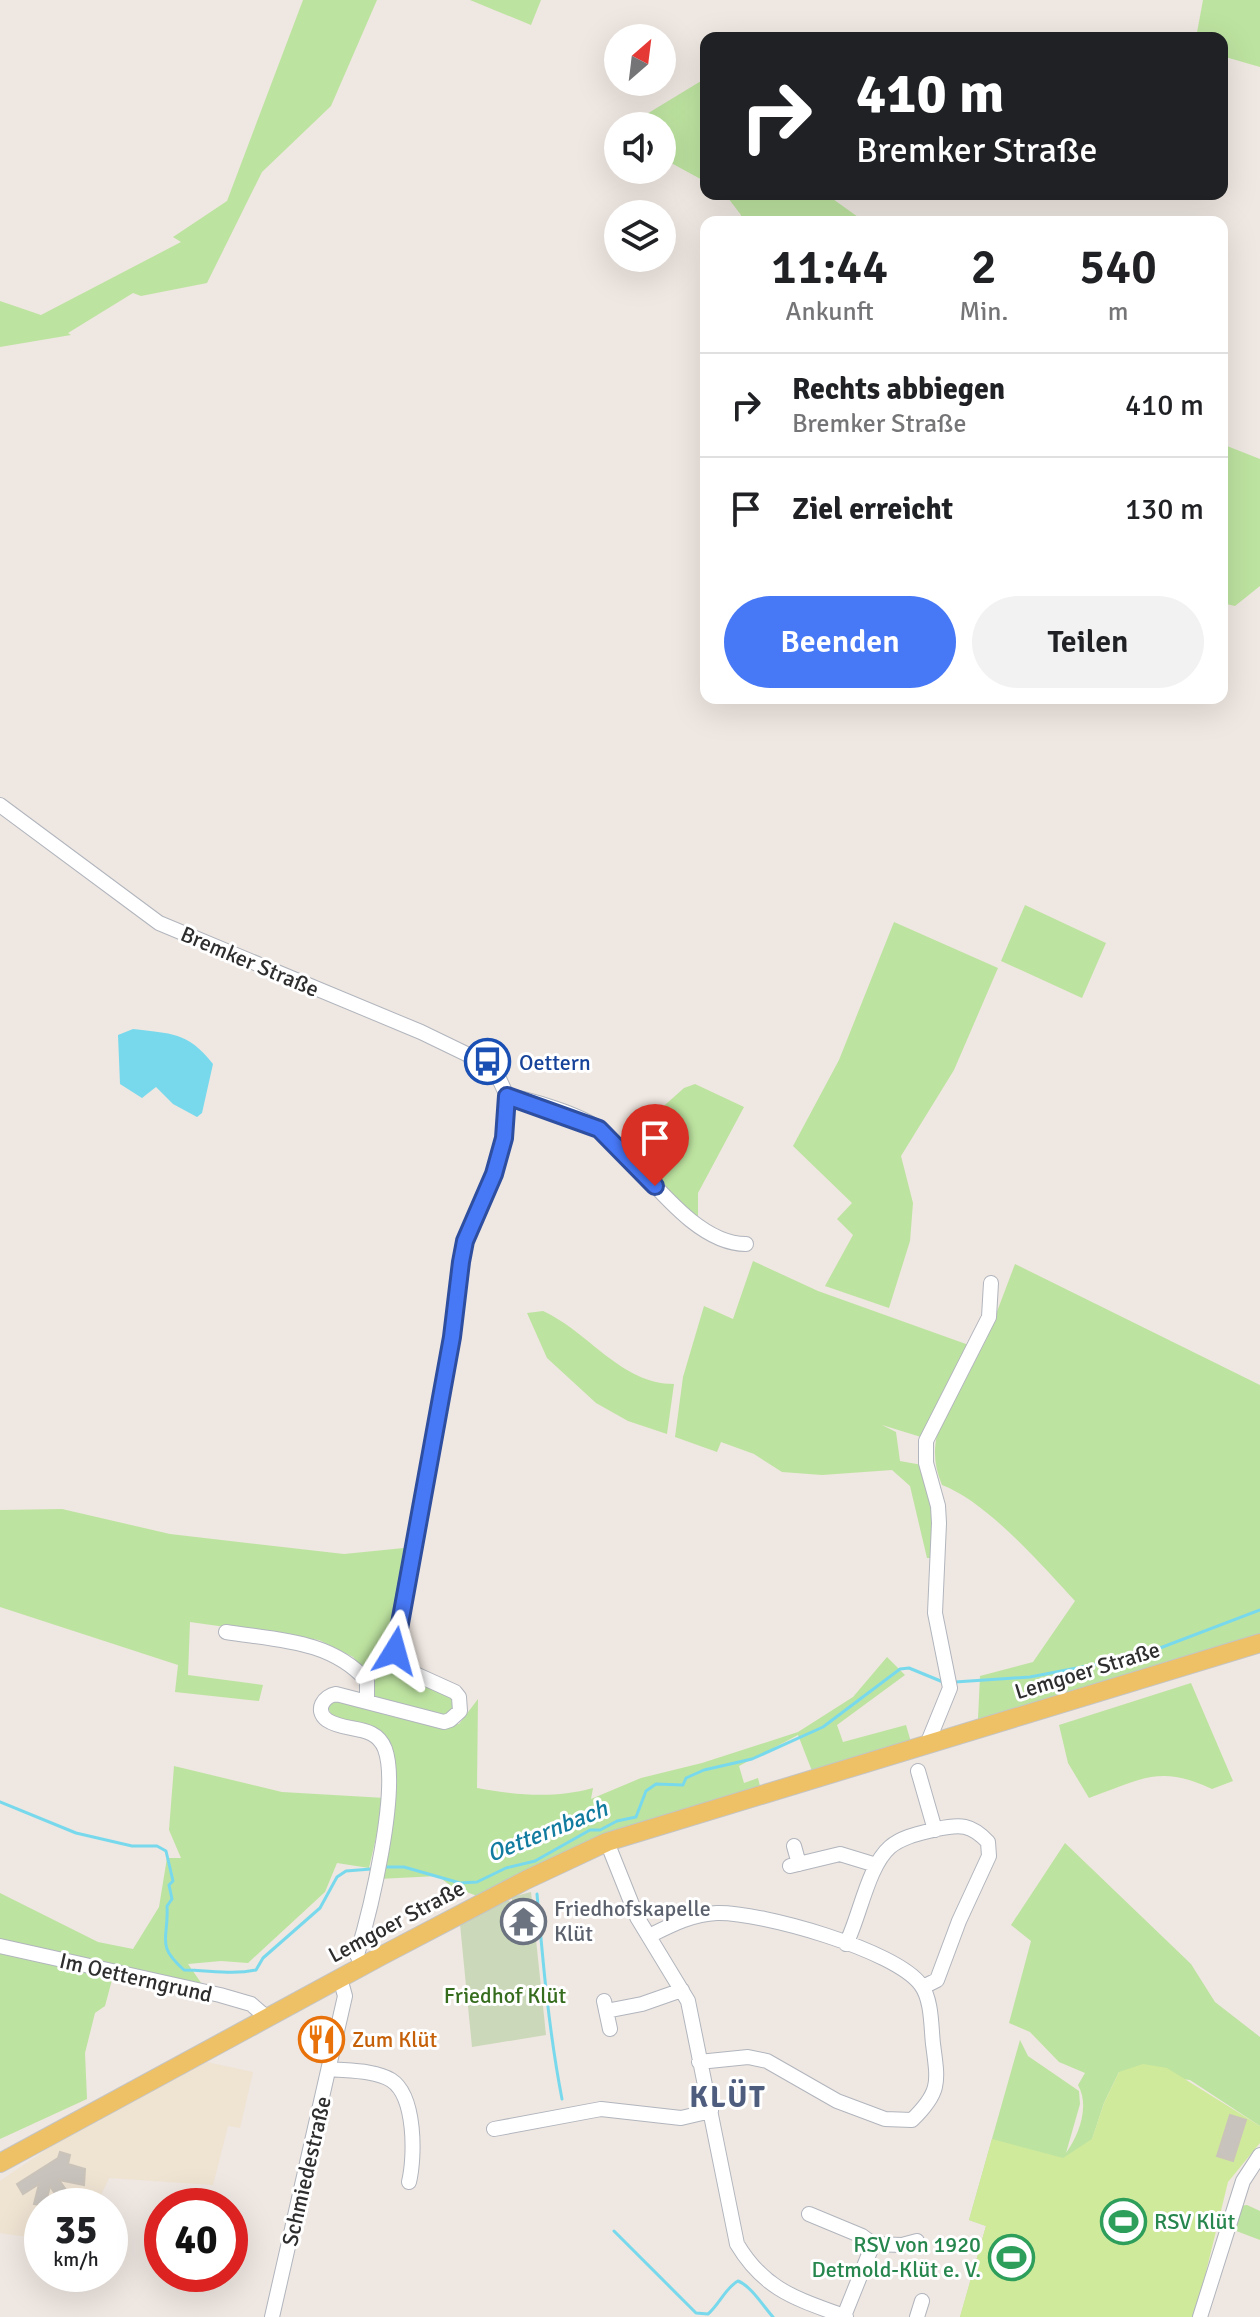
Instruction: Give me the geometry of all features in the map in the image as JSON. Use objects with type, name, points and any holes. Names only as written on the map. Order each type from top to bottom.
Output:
[{"type":"main road","name":"Lemgoer Straße","points":[[0,2163],[266,2017],[526,1880],[607,1842],[1260,1643]]},
{"type":"street","name":"Bremker Straße","points":[[0,805],[159,923],[421,1032],[483,1062],[496,1072],[507,1096]]},
{"type":"street","points":[[363,1966],[357,1955],[376,1870],[389,1783],[385,1751],[375,1735],[328,1721],[321,1708],[325,1698],[333,1694],[444,1722],[460,1711],[459,1697],[455,1692],[402,1668],[395,1651],[395,1641],[452,1337],[465,1241],[494,1174],[504,1138],[507,1096],[599,1129],[674,1206],[697,1224],[725,1239],[746,1244]]},
{"type":"street","points":[[928,1742],[950,1688],[935,1613],[938,1506],[925,1452],[926,1441],[989,1317],[991,1283]]},
{"type":"street","points":[[226,1632],[327,1650],[351,1664],[367,1681],[370,1693],[367,1701]]},
{"type":"street","points":[[918,1771],[935,1830]]},
{"type":"street","points":[[846,1944],[876,1865],[892,1845],[935,1830],[967,1825],[981,1834],[990,1850],[937,1980],[923,1987]]},
{"type":"street","points":[[607,1842],[629,1900],[688,2001],[737,2244],[761,2277],[788,2295],[845,2317],[873,2244]]},
{"type":"street","points":[[794,1846],[794,1865],[840,1854],[876,1865]]},
{"type":"street","points":[[649,1936],[688,1917],[718,1913],[758,1917],[846,1944],[900,1966],[923,1987],[937,2087],[924,2109],[912,2120],[885,2119],[837,2101],[767,2061],[748,2057],[699,2062]]},
{"type":"street","name":"Im Oetterngrund","points":[[0,1946],[220,1995],[251,2004],[266,2017]]},
{"type":"street","name":"Schmiedestraße","points":[[272,2317],[345,1996],[340,1978]]},
{"type":"street","points":[[610,2029],[605,2006],[642,2004],[682,1990]]},
{"type":"street","points":[[329,2069],[382,2076],[401,2090],[413,2139],[414,2156],[409,2182]]},
{"type":"street","points":[[494,2129],[601,2109],[681,2118],[711,2111]]},
{"type":"street","points":[[1200,2317],[1243,2181],[1260,2155]]},
{"type":"street","points":[[809,2214],[862,2236],[873,2244],[902,2245],[917,2241]]},
{"type":"street","points":[[917,2317],[922,2301]]},
{"type":"shaded area","points":[[202,2061],[253,2072],[240,2128],[228,2126],[213,2185],[109,2178],[104,2188],[24,2188],[24,2236],[0,2233],[0,2181],[69,2134]]},
{"type":"green space","points":[[303,0],[377,0],[331,106],[262,172],[207,283],[141,296],[133,293],[68,333],[71,335],[0,347],[0,301],[41,315],[181,242],[173,237],[227,201]]},
{"type":"green space","points":[[470,0],[541,0],[531,25]]},
{"type":"green space","points":[[1203,0],[1260,0],[1260,67],[1228,58],[1228,32],[1197,32]]},
{"type":"green space","points":[[700,82],[700,179],[676,166],[676,112],[650,112]]},
{"type":"green space","points":[[730,200],[834,200],[857,216],[741,216]]},
{"type":"green space","points":[[1228,446],[1260,459],[1260,586],[1235,606],[1228,604]]},
{"type":"green space","points":[[1025,905],[1106,943],[1082,998],[1001,961]]},
{"type":"green space","points":[[894,922],[998,968],[954,1070],[901,1156],[913,1203],[910,1241],[889,1308],[825,1286],[853,1235],[837,1219],[852,1203],[793,1146],[839,1060]]},
{"type":"green space","points":[[695,1084],[744,1107],[698,1193],[698,1220],[621,1144],[684,1088]]},
{"type":"green space","points":[[753,1261],[818,1291],[966,1344],[967,1351],[921,1437],[882,1425],[896,1432],[900,1461],[922,1465],[936,1500],[933,1558],[927,1558],[910,1486],[892,1470],[822,1475],[782,1472],[754,1454],[721,1442],[717,1452],[675,1437],[683,1377],[704,1306],[733,1319]]},
{"type":"green space","points":[[1015,1264],[1260,1385],[1260,1635],[978,1719],[980,1676],[1033,1662],[1075,1601],[995,1520],[959,1493],[942,1485],[936,1466],[937,1435],[987,1338]]},
{"type":"green space","points":[[543,1311],[638,1376],[674,1384],[667,1434],[628,1421],[596,1403],[547,1358],[527,1313]]},
{"type":"green space","points":[[62,1509],[170,1534],[344,1554],[404,1548],[390,1652],[369,1676],[353,1657],[319,1640],[190,1622],[188,1675],[263,1685],[259,1701],[175,1692],[178,1665],[0,1607],[0,1510]]},
{"type":"green space","points":[[887,1657],[905,1675],[837,1725],[843,1742],[906,1725],[911,1742],[812,1771],[798,1735],[739,1766],[744,1783],[758,1778],[760,1786],[575,1847],[477,1896],[451,1886],[438,1876],[378,1879],[393,1810],[394,1776],[388,1742],[332,1717],[328,1707],[331,1701],[340,1699],[438,1726],[459,1724],[478,1699],[477,1788],[535,1795],[564,1794],[593,1788],[591,1799],[641,1778],[702,1763],[798,1732],[853,1697]]},
{"type":"green space","points":[[390,1658],[452,1698],[455,1706],[448,1714],[438,1716],[375,1698],[373,1683]]},
{"type":"green space","points":[[1191,1683],[1233,1781],[1212,1789],[1178,1777],[1150,1777],[1089,1798],[1068,1763],[1059,1725]]},
{"type":"green space","points":[[174,1766],[282,1792],[385,1798],[369,1868],[337,1863],[325,1892],[248,1963],[221,1961],[188,1964],[204,1987],[0,1944],[0,1893],[98,1942],[133,1949],[159,1907],[167,1858],[181,1858],[169,1830]]},
{"type":"green space","points":[[1065,1843],[1191,1964],[1215,2002],[1260,2037],[1260,2126],[1190,2080],[1119,2072],[1104,2103],[1045,2283],[960,2317],[986,2226],[969,2220],[1020,2040],[1028,2056],[1079,2091],[1080,2104],[1066,2153],[1075,2138],[1083,2111],[1078,2085],[1085,2073],[1059,2062],[1030,2032],[1009,2023],[1031,1941],[1011,1925]]},
{"type":"green space","name":"Friedhof Klüt","points":[[531,1892],[546,2035],[472,2047],[460,1924],[506,1900],[512,1902],[512,1897]]},
{"type":"green space","points":[[0,1951],[113,1976],[105,2006],[95,2013],[85,2053],[87,2099],[0,2139]]},
{"type":"green space","points":[[1143,2064],[1167,2068],[1260,2126],[1260,2143],[1228,2182],[1195,2317],[960,2317],[986,2226],[969,2220],[992,2139],[1063,2158],[1092,2139],[1119,2072]]},
{"type":"green space","points":[[1247,2205],[1260,2211],[1260,2240],[1231,2229],[1238,2206]]},
{"type":"water","points":[[133,1029],[178,1036],[195,1045],[213,1064],[202,1113],[197,1117],[173,1104],[156,1087],[142,1098],[120,1084],[118,1035]]},
{"type":"building","points":[[1230,2115],[1246,2120],[1233,2161],[1217,2156]]},
{"type":"building","points":[[60,2152],[70,2155],[68,2164],[85,2169],[84,2185],[59,2180],[65,2188],[38,2188],[39,2184],[24,2188],[23,2194],[17,2184],[58,2158]]},
{"type":"waterway","name":"Oetternbach","points":[[955,1682],[1030,1677],[1139,1656],[1260,1610]]},
{"type":"waterway","name":"Oetternbach","points":[[383,1867],[404,1867],[460,1883],[477,1882],[506,1868],[535,1861],[590,1830],[600,1830],[617,1821],[636,1817],[646,1791],[656,1784],[683,1785],[686,1778],[704,1770],[752,1759],[823,1727],[900,1669],[909,1668],[943,1682]]},
{"type":"waterway","name":"Oetternbach","points":[[0,1802],[76,1833],[132,1846],[157,1846],[166,1851],[173,1881],[169,1885],[172,1899],[167,1906],[165,1941],[169,1954],[184,1970],[256,1970],[263,1958],[320,1908],[337,1877],[346,1871],[371,1869]]},
{"type":"waterway","points":[[537,1894],[550,2023],[562,2099]]},
{"type":"waterway","points":[[614,2231],[696,2313],[708,2314],[738,2281],[773,2317]]},
{"type":"place","name":"Oettern","points":[[488,1062]]},
{"type":"place","name":"Friedhofskapelle Klüt","points":[[523,1921]]},
{"type":"place","name":"Zum Klüt","points":[[321,2039]]},
{"type":"place","name":"RSV Klüt","points":[[1123,2221]]},
{"type":"place","name":"RSV von 1920 Detmold-Klüt e. V.","points":[[1012,2257]]},
{"type":"district","name":"KLÜT","points":[[728,2097]]},
{"type":"route","points":[[395,1651],[452,1337],[465,1241],[494,1174],[504,1138],[507,1096],[585,1121],[599,1129],[655,1186]]}]
